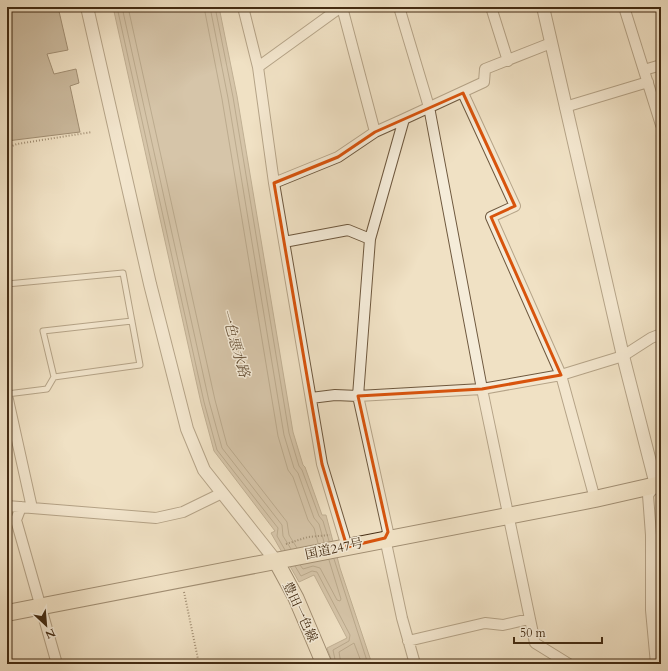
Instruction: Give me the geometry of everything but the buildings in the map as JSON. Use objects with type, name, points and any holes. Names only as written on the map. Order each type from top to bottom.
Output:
[{"type":"highway","name":"国道247号","points":[[7,613],[282,555],[507,516],[595,499],[659,484]]},
{"type":"main road","name":"豊田一色線","points":[[282,555],[296,598],[324,664]]},
{"type":"street","points":[[87,7],[150,284],[187,429],[204,470],[222,493],[282,555]]},
{"type":"street","points":[[243,7],[258,67],[274,183],[284,242],[322,464],[339,544]]},
{"type":"street","points":[[258,67],[342,7],[374,132]]},
{"type":"street","points":[[399,7],[429,107],[482,389],[534,643],[569,664]]},
{"type":"street","points":[[491,7],[508,61]]},
{"type":"street","points":[[542,7],[623,356],[659,484],[648,495],[651,610],[657,661]]},
{"type":"street","points":[[624,7],[661,125]]},
{"type":"street","points":[[274,183],[338,157],[374,132],[404,120],[484,82],[485,69],[551,44]]},
{"type":"street","points":[[644,70],[661,65]]},
{"type":"street","points":[[565,107],[648,82]]},
{"type":"street","points":[[463,92],[515,206],[491,217],[561,375],[595,499]]},
{"type":"street","points":[[404,120],[370,239],[358,396],[388,532],[385,538],[408,641],[415,664]]},
{"type":"street","points":[[284,242],[348,230],[370,239]]},
{"type":"street","points":[[311,398],[482,389],[561,375],[623,356],[651,338],[661,334]]},
{"type":"street","points":[[7,394],[26,508],[16,520],[39,606],[57,664]]},
{"type":"street","points":[[7,506],[156,518],[183,512],[222,493]]},
{"type":"street","points":[[408,641],[485,623],[503,624],[529,619]]},
{"type":"lane","points":[[7,284],[123,274],[140,365],[54,377]]},
{"type":"lane","points":[[7,394],[47,389],[54,377],[43,331],[132,321]]},
{"type":"path","points":[[7,148],[17,144],[92,132]]},
{"type":"path","points":[[282,555],[308,537],[339,544]]},
{"type":"path","points":[[183,587],[199,664]]},
{"type":"highlighted area","points":[[463,93],[515,206],[491,217],[561,375],[482,389],[358,396],[388,532],[385,538],[347,547],[322,464],[274,183],[338,157],[375,132]]},
{"type":"water","name":"一色悪水路","points":[[113,7],[219,7],[237,96],[293,432],[303,465],[322,515],[326,515],[340,568],[372,664],[333,664],[327,648],[347,638],[314,575],[299,582],[271,533],[275,531],[214,451],[201,403]]}]
